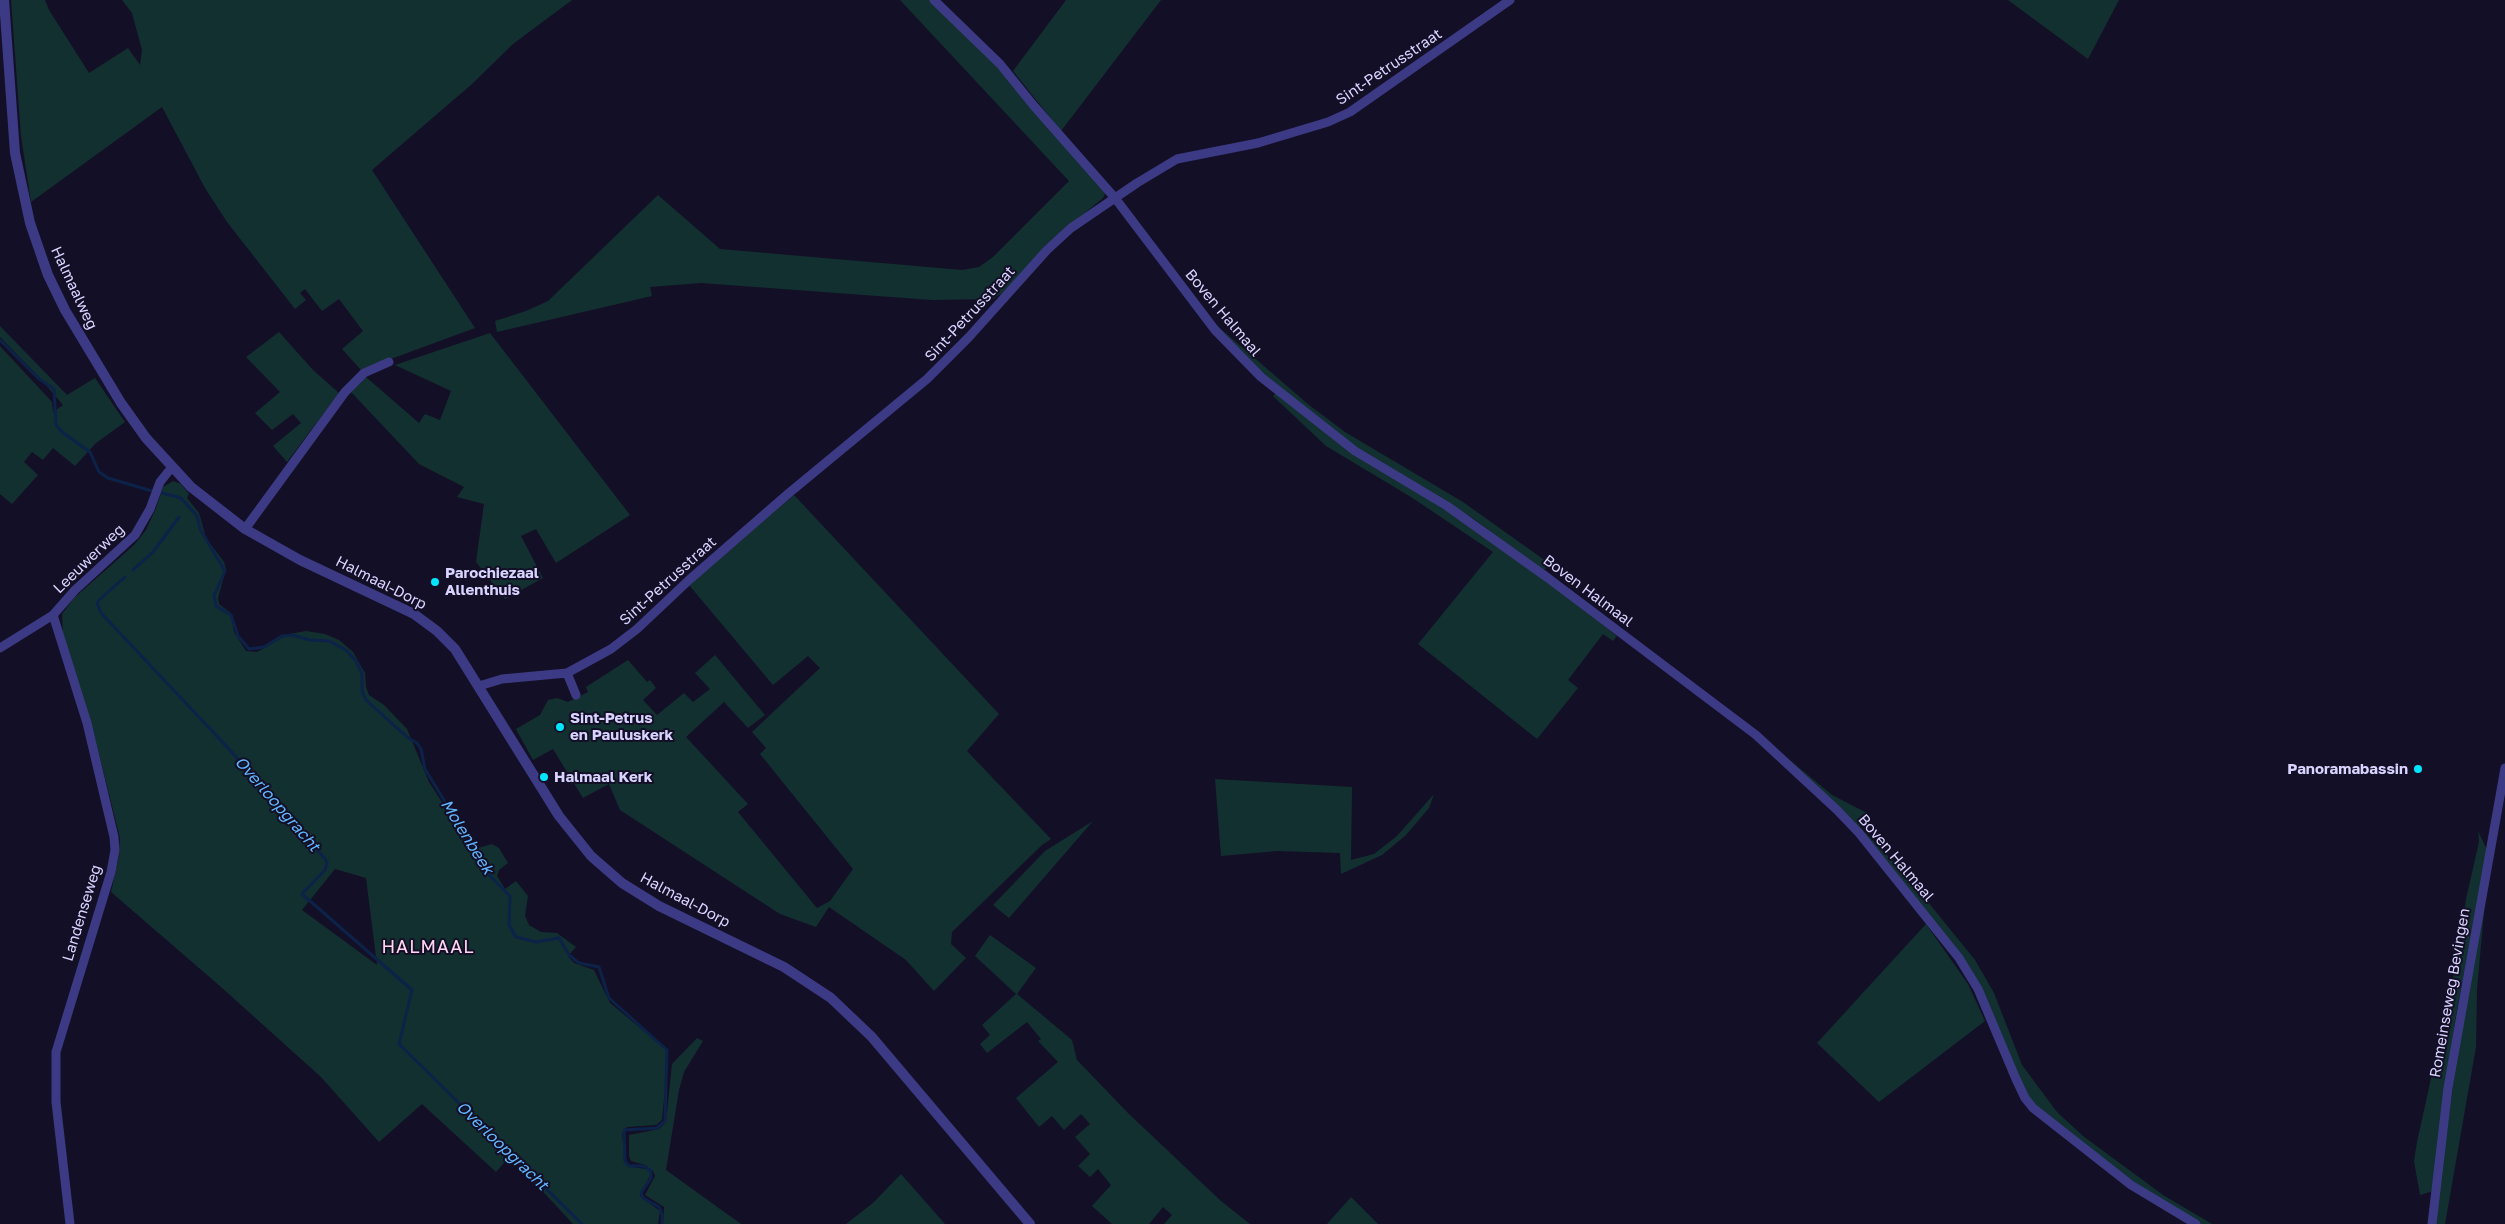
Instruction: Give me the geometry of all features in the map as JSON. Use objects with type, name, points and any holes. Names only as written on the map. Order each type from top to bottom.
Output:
[{"type":"street","name":"Halmaalweg","points":[[4,0],[15,153],[30,223],[64,310],[111,387],[146,438],[192,487],[245,529]]},
{"type":"street","name":"Boven Halmaal","points":[[934,0],[1000,64],[1034,106],[1115,198],[1210,323],[1266,382],[1355,451],[1447,506],[1548,578],[1756,735],[1812,786],[1859,833],[1959,958],[1978,989],[2016,1079],[2025,1098],[2033,1108],[2130,1185],[2196,1224]]},
{"type":"street","name":"Sint-Petrusstraat","points":[[479,686],[502,679],[567,673],[611,648],[637,629],[689,580],[789,493],[927,380],[969,337],[1046,250],[1071,228],[1115,198],[1177,159],[1258,143],[1328,122],[1350,112],[1510,0]]},
{"type":"street","points":[[245,529],[345,392],[364,373],[390,362]]},
{"type":"street","name":"Leeuwerweg","points":[[0,648],[52,614],[75,590],[135,535],[150,509],[160,482],[172,467]]},
{"type":"street","name":"Halmaal-Dorp","points":[[245,529],[300,560],[385,600],[426,623],[455,649],[559,816],[591,856],[622,883],[659,906],[784,967],[831,998],[871,1036],[1030,1224]]},
{"type":"street","name":"Landenseweg","points":[[52,614],[87,723],[114,838],[110,872],[56,1052],[56,1102],[70,1224]]},
{"type":"street","points":[[567,673],[576,695]]},
{"type":"street","name":"Romeinseweg Bevingen","points":[[2432,1224],[2448,1088],[2505,768]]},
{"type":"green space","points":[[11,0],[45,0],[49,10],[89,73],[128,48],[140,65],[142,50],[132,13],[122,0],[572,0],[513,44],[472,84],[372,170],[475,328],[361,370],[342,349],[363,331],[339,299],[322,311],[305,289],[300,293],[306,300],[295,309],[227,222],[205,188],[162,107],[31,202],[21,136]]},
{"type":"green space","points":[[900,0],[930,0],[994,61],[1103,188],[1105,194],[1103,198],[1046,245],[1003,293],[992,299],[932,300],[701,283],[650,287],[652,296],[497,332],[495,321],[526,311],[548,301],[658,195],[720,249],[962,270],[979,267],[993,257],[1069,181]]},
{"type":"green space","points":[[1066,0],[1161,0],[1061,131],[1013,71]]},
{"type":"green space","points":[[2008,0],[2119,0],[2088,59]]},
{"type":"green space","points":[[1214,323],[1309,405],[1345,432],[1463,502],[1550,564],[1539,575],[1617,636],[1613,641],[1603,634],[1568,680],[1578,688],[1537,739],[1418,644],[1493,552],[1411,497],[1326,446],[1273,396],[1276,393],[1355,455],[1502,540],[1474,519],[1357,448],[1246,360]]},
{"type":"green space","points":[[0,326],[67,395],[95,378],[125,422],[96,443],[75,466],[53,448],[43,460],[32,452],[24,462],[38,475],[12,504],[0,494],[0,346],[52,402],[53,412],[63,405],[0,337]]},
{"type":"green space","points":[[279,332],[313,370],[339,393],[287,462],[273,446],[301,423],[293,414],[272,430],[255,413],[280,392],[246,357]]},
{"type":"green space","points":[[490,333],[630,515],[556,563],[536,529],[521,536],[543,578],[505,599],[476,562],[484,504],[457,497],[464,487],[419,464],[351,392],[366,377],[419,423],[425,414],[440,420],[451,391],[395,365]]},
{"type":"green space","points":[[173,481],[181,484],[189,494],[187,498],[199,513],[206,538],[224,562],[226,569],[218,598],[219,604],[231,613],[234,632],[246,651],[257,652],[289,634],[306,631],[325,634],[339,640],[353,652],[365,673],[366,687],[369,695],[384,705],[407,729],[429,782],[453,819],[478,848],[492,844],[499,848],[508,863],[499,870],[497,876],[505,889],[516,881],[528,896],[525,916],[529,925],[541,932],[557,933],[576,947],[568,956],[574,963],[594,970],[610,1003],[667,1050],[668,1059],[662,1120],[656,1125],[627,1127],[622,1134],[626,1163],[631,1167],[647,1169],[651,1173],[640,1196],[660,1211],[658,1224],[573,1224],[510,1156],[496,1172],[422,1104],[379,1142],[321,1077],[111,892],[119,856],[120,838],[93,730],[63,635],[62,614],[74,598],[134,545],[146,530],[163,487]],"holes":[[[335,869],[366,878],[377,965],[302,910]]]},
{"type":"green space","points":[[794,495],[999,714],[967,751],[1051,839],[1042,845],[952,932],[951,944],[966,958],[934,991],[906,960],[829,907],[816,927],[780,914],[620,810],[609,784],[583,798],[553,749],[533,760],[516,729],[540,715],[548,700],[557,698],[568,702],[588,692],[586,687],[628,660],[647,682],[650,680],[656,688],[643,700],[657,715],[684,693],[693,702],[710,689],[695,673],[715,655],[765,715],[748,728],[724,702],[686,737],[748,804],[738,812],[817,908],[830,901],[853,869],[760,754],[766,748],[752,732],[820,668],[808,656],[773,685],[689,585]]},
{"type":"green space","points":[[1785,756],[1832,795],[1867,813],[1860,827],[1906,875],[1975,960],[1994,993],[2022,1065],[2057,1112],[2083,1136],[2163,1195],[2212,1224],[2201,1224],[2162,1202],[2079,1142],[2030,1100],[1984,994],[1900,879]]},
{"type":"green space","points":[[1215,779],[1352,787],[1351,860],[1374,854],[1397,836],[1434,794],[1429,808],[1406,835],[1382,855],[1341,874],[1340,853],[1277,851],[1221,856]]},
{"type":"green space","points":[[1093,821],[1009,918],[993,905],[1045,851]]},
{"type":"green space","points":[[2478,831],[2487,850],[2456,1015],[2433,1191],[2420,1195],[2414,1161],[2417,1142],[2460,947],[2466,899],[2479,842]]},
{"type":"green space","points":[[2481,910],[2484,912],[2477,989],[2476,1047],[2445,1224],[2435,1224],[2458,1047]]},
{"type":"green space","points":[[1926,924],[1968,984],[1985,1021],[1879,1102],[1817,1043]]},
{"type":"green space","points":[[990,935],[1036,968],[1017,994],[1072,1040],[1077,1060],[1129,1114],[1221,1201],[1250,1224],[1164,1224],[1172,1215],[1163,1207],[1149,1224],[1112,1224],[1092,1206],[1111,1185],[1098,1169],[1090,1177],[1078,1166],[1090,1154],[1075,1137],[1090,1124],[1081,1114],[1064,1130],[1052,1116],[1039,1127],[1016,1098],[1058,1062],[1038,1041],[1041,1039],[1027,1022],[987,1053],[980,1044],[990,1035],[982,1025],[1016,994],[975,956]]},
{"type":"green space","points":[[697,1038],[703,1041],[684,1072],[679,1090],[666,1170],[741,1224],[663,1224],[664,1207],[645,1195],[655,1176],[653,1171],[645,1165],[631,1161],[629,1156],[629,1135],[659,1129],[666,1122],[672,1064]]},
{"type":"green space","points":[[901,1174],[945,1224],[846,1224],[873,1203]]},
{"type":"green space","points":[[1351,1197],[1378,1224],[1327,1224]]},
{"type":"waterway","name":"Molenbeek","points":[[0,340],[38,378],[54,389],[56,425],[62,432],[90,452],[99,472],[108,478],[152,491]]},
{"type":"waterway","name":"Molenbeek","points":[[162,493],[181,498],[197,516],[200,529],[225,571],[214,596],[216,606],[231,615],[238,636],[249,649],[264,647],[282,636],[292,635],[310,640],[329,641],[346,650],[356,661],[362,674],[362,691],[366,700],[407,737],[417,743],[421,749],[425,769],[479,857],[486,872],[510,896],[509,925],[516,937],[536,942],[559,938],[569,955],[579,963],[599,967],[609,998],[667,1050],[665,1121],[657,1128],[625,1130],[624,1132],[625,1161],[629,1166],[643,1166],[651,1171],[651,1178],[641,1193],[643,1198],[659,1207],[662,1214],[662,1224]]},
{"type":"waterway","name":"Overloopgracht","points":[[133,570],[153,552],[179,517]]},
{"type":"waterway","name":"Overloopgracht","points":[[125,577],[99,600],[97,603],[101,613],[229,749],[326,860],[325,870],[302,894],[412,990],[399,1044],[582,1224]]},
{"type":"place","name":"Parochiezaal Allenthuis","points":[[435,582]]},
{"type":"place","name":"Sint-Petrus en Pauluskerk","points":[[560,727]]},
{"type":"place","name":"Panoramabassin","points":[[2418,769]]},
{"type":"place","name":"Halmaal Kerk","points":[[544,777]]},
{"type":"district","name":"HALMAAL","points":[[428,947]]}]
